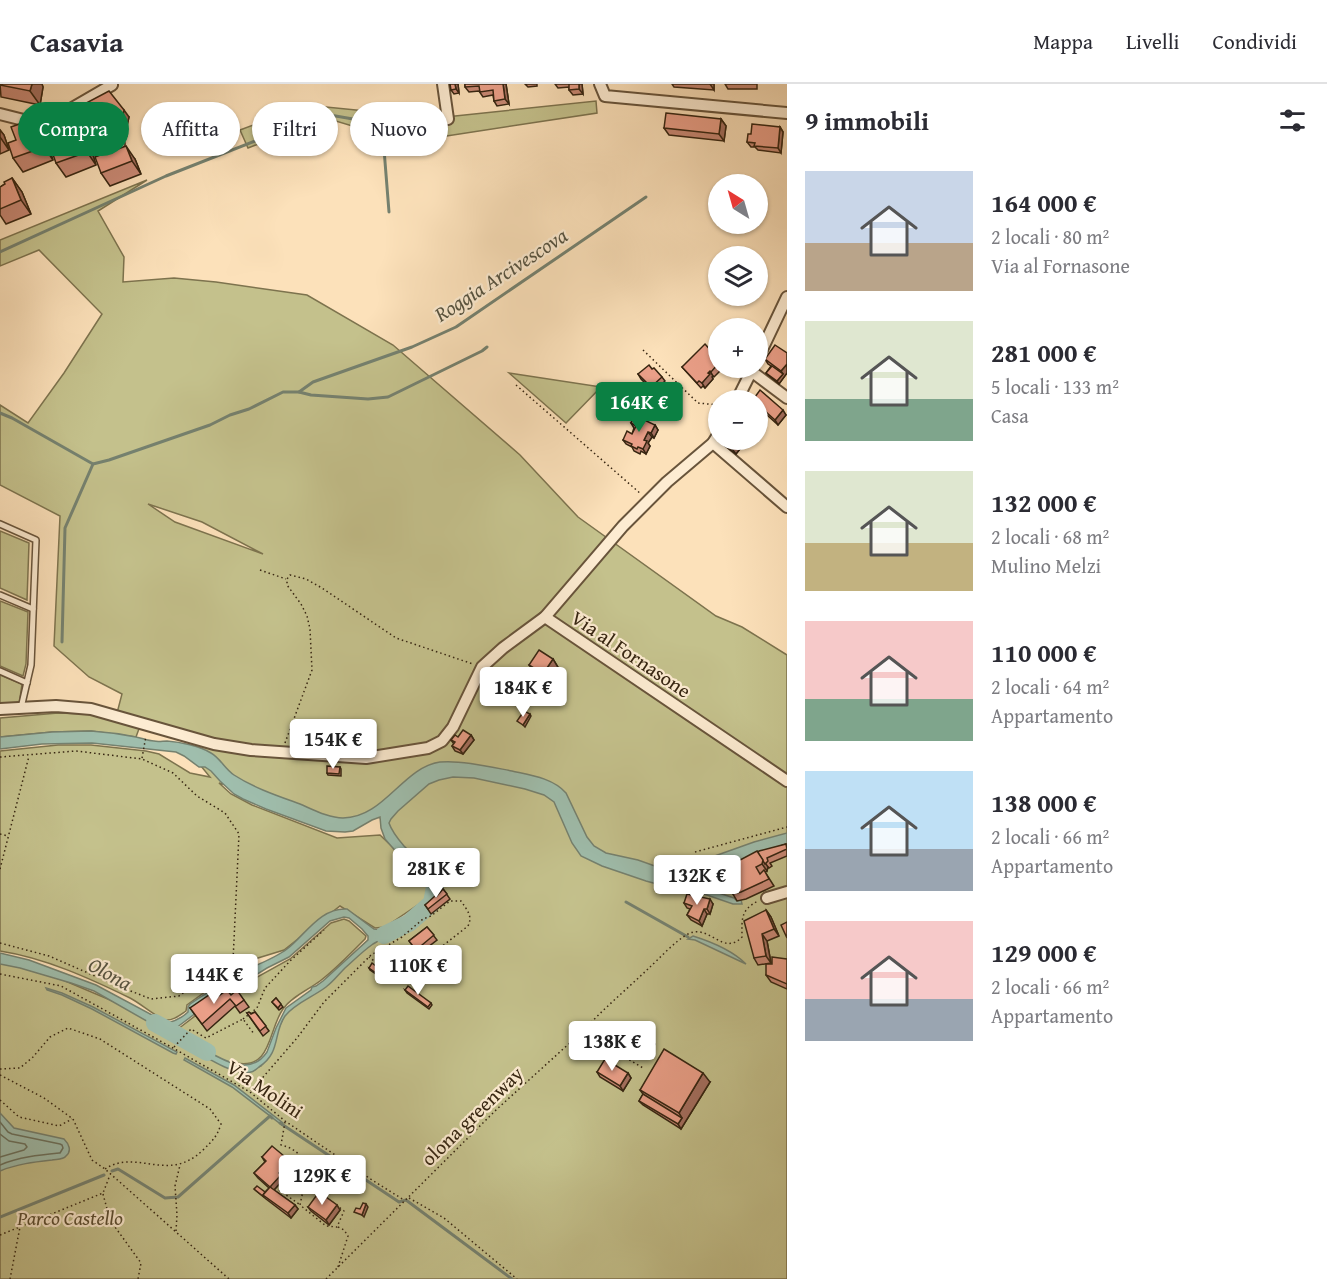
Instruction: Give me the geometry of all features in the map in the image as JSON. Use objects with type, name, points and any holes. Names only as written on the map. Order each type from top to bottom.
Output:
[{"type":"street","points":[[443,84],[446,102]]},
{"type":"street","points":[[600,84],[605,96],[787,113]]},
{"type":"street","points":[[83,102],[112,85]]},
{"type":"street","points":[[0,114],[18,119]]},
{"type":"street","points":[[768,342],[782,320],[787,297]]},
{"type":"street","points":[[763,378],[787,398]]},
{"type":"street","name":"Via al Fornasone","points":[[708,446],[623,526],[545,617],[787,781]]},
{"type":"street","points":[[727,450],[787,507]]},
{"type":"street","points":[[0,709],[56,706],[91,709],[214,744],[250,750],[366,758],[428,748],[442,741],[453,727],[482,667],[503,648],[545,617]]},
{"type":"street","points":[[767,898],[787,892]]},
{"type":"lane","points":[[0,524],[36,540],[31,665],[21,708]]},
{"type":"lane","points":[[0,596],[33,609]]},
{"type":"lane","points":[[0,671],[27,683]]},
{"type":"path","points":[[643,350],[698,403],[708,404]]},
{"type":"path","points":[[516,385],[649,501]]},
{"type":"path","points":[[260,570],[287,579]]},
{"type":"path","points":[[282,752],[312,670],[307,616],[287,585],[290,575],[306,579],[322,588],[396,638],[482,667]]},
{"type":"path","points":[[142,759],[148,726]]},
{"type":"path","points":[[0,758],[76,751],[142,759],[172,773],[197,796],[225,813],[239,834],[233,961],[209,974],[179,996],[151,999],[49,956],[0,943]]},
{"type":"path","points":[[0,869],[29,755]]},
{"type":"path","points":[[695,852],[787,827]]},
{"type":"path","points":[[0,834],[9,836]]},
{"type":"path","name":"olona greenway","points":[[405,1200],[496,1109],[668,950],[688,934],[697,932],[730,945],[737,943],[742,937],[742,917],[745,911],[751,905],[767,898]]},
{"type":"path","points":[[250,1092],[297,1038],[324,1002],[369,957],[402,937],[450,901],[461,901],[470,914],[468,926],[399,980],[369,957]]},
{"type":"path","points":[[173,1048],[191,1029],[206,1038],[243,1019],[257,1008],[265,988],[324,930]]},
{"type":"path","name":"Via Molini","points":[[0,974],[61,986],[173,1048],[250,1092],[285,1124],[405,1200]]},
{"type":"path","points":[[243,1019],[254,1034]]},
{"type":"path","points":[[0,1069],[20,1068],[50,1037],[68,1028],[100,1039],[210,1109],[221,1124],[218,1136],[195,1158],[181,1164],[168,1166],[132,1162],[114,1163],[105,1169]]},
{"type":"path","points":[[583,1031],[643,1068]]},
{"type":"path","points":[[0,1076],[44,1098],[73,1119],[92,1160],[229,1279]]},
{"type":"path","points":[[0,1100],[19,1117],[59,1126],[73,1119]]},
{"type":"path","points":[[285,1124],[280,1145],[291,1148],[298,1154],[303,1162],[306,1176],[300,1205]]},
{"type":"path","points":[[176,1232],[174,1186],[181,1164]]},
{"type":"path","points":[[110,1174],[103,1193],[110,1220],[141,1263],[138,1279]]},
{"type":"path","points":[[305,1181],[344,1211],[337,1227]]},
{"type":"path","points":[[279,1190],[326,1226],[344,1230],[348,1236],[338,1268]]},
{"type":"path","points":[[0,1235],[103,1193]]},
{"type":"path","points":[[409,1197],[444,1218],[517,1279]]},
{"type":"path","points":[[326,1279],[405,1200]]},
{"type":"path","points":[[10,1279],[20,1227]]},
{"type":"green space","points":[[596,101],[597,113],[448,136],[448,117]]},
{"type":"green space","points":[[338,108],[350,109],[350,125],[338,122]]},
{"type":"green space","points":[[252,125],[252,146],[248,148],[240,130]]},
{"type":"green space","name":"Parco Castello","points":[[147,180],[98,211],[124,257],[123,282],[174,278],[307,295],[393,345],[520,455],[578,517],[716,616],[742,627],[787,655],[787,1279],[0,1279],[0,961],[63,980],[162,1022],[178,1032],[178,1029],[216,1000],[290,959],[331,923],[344,919],[349,921],[366,936],[365,939],[326,976],[286,1005],[278,1018],[263,1055],[248,1064],[236,1063],[235,1070],[247,1071],[261,1066],[287,1010],[304,999],[376,933],[404,921],[420,909],[432,890],[431,879],[390,838],[382,815],[323,828],[264,796],[219,783],[231,794],[252,805],[337,838],[380,835],[424,877],[430,887],[425,900],[385,927],[375,928],[340,906],[284,950],[243,965],[187,1005],[186,1011],[168,1020],[157,1016],[130,998],[83,976],[34,958],[0,951],[0,751],[58,745],[91,745],[146,751],[159,754],[190,773],[210,777],[196,760],[203,738],[117,713],[122,694],[89,677],[54,646],[60,516],[0,485],[0,405],[28,423],[102,314],[39,250],[0,266],[0,240]],"holes":[[[148,504],[202,522],[263,554],[175,522]]]},
{"type":"green space","points":[[509,373],[601,387],[566,423]]},
{"type":"green space","points":[[0,531],[29,543],[27,600],[0,588]]},
{"type":"green space","points":[[0,601],[28,612],[26,664],[23,676],[0,666]]},
{"type":"green space","points":[[0,675],[22,684],[19,705],[0,705]]},
{"type":"green space","points":[[58,713],[88,714],[140,726],[136,737],[91,731],[0,737],[0,718]]},
{"type":"water","points":[[91,731],[152,741],[178,742],[201,748],[214,755],[231,773],[242,780],[338,818],[357,816],[370,810],[427,766],[440,762],[457,762],[526,774],[555,784],[566,793],[587,837],[594,846],[606,853],[638,860],[666,870],[681,868],[754,842],[787,833],[787,849],[736,862],[721,869],[710,890],[737,901],[741,900],[742,904],[733,904],[704,894],[646,881],[581,856],[572,843],[554,802],[544,795],[474,778],[453,777],[429,784],[398,811],[389,823],[404,846],[437,879],[440,885],[438,896],[428,907],[397,931],[369,947],[329,985],[289,1011],[281,1022],[271,1056],[254,1071],[244,1073],[227,1068],[185,1045],[188,1040],[218,1057],[239,1065],[259,1061],[267,1052],[286,1008],[323,981],[368,940],[368,936],[362,929],[349,918],[330,921],[289,957],[216,998],[176,1028],[177,1031],[173,1036],[94,991],[0,964],[0,953],[29,960],[96,985],[167,1023],[183,1016],[188,1012],[190,1004],[241,972],[282,953],[329,912],[347,909],[374,929],[383,930],[393,926],[426,901],[431,892],[431,881],[399,855],[385,839],[380,817],[353,831],[326,831],[243,799],[234,794],[211,771],[205,767],[199,767],[176,752],[92,743],[42,744],[0,749],[0,737]]},
{"type":"water","points":[[693,936],[721,947],[746,964],[695,940],[688,939]]},
{"type":"water","points":[[46,988],[93,1007],[177,1052],[173,1053],[92,1009]]},
{"type":"water","points":[[185,1058],[234,1085],[283,1123],[282,1125],[232,1087],[184,1060]]},
{"type":"water","points":[[0,1113],[14,1128],[64,1139],[69,1148],[68,1154],[62,1159],[26,1164],[0,1171]]},
{"type":"building","points":[[0,84],[32,84],[30,91]]},
{"type":"building","points":[[450,84],[455,84],[456,89],[451,90]]},
{"type":"building","points":[[465,84],[503,84],[505,99],[494,101],[493,90],[480,92],[479,86],[465,87]]},
{"type":"building","points":[[569,84],[579,84],[579,89],[569,90]]},
{"type":"building","points":[[109,91],[118,102],[88,102]]},
{"type":"building","points":[[666,113],[721,119],[719,134],[664,128]]},
{"type":"building","points":[[18,124],[19,156],[13,158],[8,143],[16,140],[11,127]]},
{"type":"building","points":[[752,124],[780,127],[778,148],[754,146],[755,143],[747,142]]},
{"type":"building","points":[[129,154],[132,161],[101,173],[95,157],[129,156]]},
{"type":"building","points":[[54,156],[76,156],[56,163]]},
{"type":"building","points":[[12,178],[21,200],[0,209],[0,187]]},
{"type":"building","points":[[705,344],[708,347],[708,376],[702,383],[699,381],[697,383],[682,367]]},
{"type":"building","points":[[775,345],[787,353],[787,364],[781,371],[768,361],[768,355]]},
{"type":"building","points":[[649,365],[662,377],[651,387],[638,374]]},
{"type":"building","points":[[772,366],[783,374],[777,381],[768,374]]},
{"type":"building","points":[[768,397],[783,410],[775,420],[768,414]]},
{"type":"building","points":[[634,415],[655,425],[644,440],[647,441],[643,449],[638,447],[637,449],[623,440],[627,431],[632,434],[636,426],[631,423]]},
{"type":"building","points":[[539,650],[553,659],[543,674],[529,665]]},
{"type":"building","points":[[503,688],[507,696],[501,699],[497,691]]},
{"type":"building","points":[[524,711],[530,714],[523,725],[517,721]]},
{"type":"building","points":[[463,730],[471,735],[460,750],[452,746],[455,742],[451,740],[455,735],[458,737]]},
{"type":"building","points":[[327,766],[340,767],[339,774],[327,773]]},
{"type":"building","points":[[786,844],[787,849],[767,858],[768,861],[765,864],[758,853],[759,851]]},
{"type":"building","points":[[757,851],[763,860],[762,864],[756,867],[760,874],[764,870],[769,879],[733,894],[721,870]]},
{"type":"building","points":[[733,858],[738,861],[724,869],[718,864]]},
{"type":"building","points":[[719,875],[725,878],[729,886],[722,885]]},
{"type":"building","points":[[443,889],[447,894],[428,909],[425,905]]},
{"type":"building","points":[[687,894],[710,899],[699,921],[687,915],[692,906],[684,903]]},
{"type":"building","points":[[766,910],[774,929],[762,934],[766,956],[754,958],[744,921]]},
{"type":"building","points":[[787,922],[787,938],[781,925]]},
{"type":"building","points":[[427,927],[434,935],[416,950],[409,941]]},
{"type":"building","points":[[772,957],[787,959],[787,984],[766,975],[766,964],[772,964]]},
{"type":"building","points":[[428,958],[434,966],[413,982],[407,974]]},
{"type":"building","points":[[372,963],[390,977],[387,981],[369,968]]},
{"type":"building","points":[[408,986],[431,1003],[428,1007],[405,990]]},
{"type":"building","points":[[227,990],[231,995],[237,990],[244,1000],[236,1006],[230,999],[202,1024],[190,1008],[209,995],[213,1000]]},
{"type":"building","points":[[276,998],[281,1004],[278,1008],[272,1002]]},
{"type":"building","points":[[255,1012],[266,1026],[260,1031],[247,1013],[251,1014]]},
{"type":"building","points":[[630,1026],[651,1040],[644,1052],[622,1039]]},
{"type":"building","points":[[664,1049],[703,1073],[679,1113],[640,1090]]},
{"type":"building","points":[[605,1059],[628,1073],[620,1086],[597,1072]]},
{"type":"building","points":[[643,1094],[682,1118],[678,1124],[639,1101]]},
{"type":"building","points":[[272,1146],[290,1161],[270,1187],[254,1173],[266,1161],[262,1157]]},
{"type":"building","points":[[257,1186],[265,1192],[264,1197],[254,1189]]},
{"type":"building","points":[[270,1187],[295,1205],[288,1213],[263,1195]]},
{"type":"building","points":[[319,1192],[337,1205],[326,1220],[308,1207]]},
{"type":"building","points":[[363,1203],[366,1204],[362,1215],[354,1212],[356,1208],[360,1209]]},
{"type":"waterway","name":"Roggia Arcivescova","points":[[0,252],[166,176],[324,114],[382,124],[389,212]]},
{"type":"waterway","name":"Roggia Arcivescova","points":[[299,392],[313,382],[412,347],[456,327],[646,197]]},
{"type":"waterway","name":"Roggia Arcivescova","points":[[62,642],[65,528],[93,464],[210,425],[283,392],[368,399],[388,397],[487,347]]},
{"type":"waterway","name":"Roggia Arcivescova","points":[[0,413],[93,464]]},
{"type":"waterway","name":"Olona","points":[[384,935],[409,923],[432,903],[435,887]]},
{"type":"waterway","points":[[626,902],[688,937]]},
{"type":"waterway","name":"Olona","points":[[155,1023],[207,1052]]},
{"type":"waterway","points":[[112,1171],[118,1169],[165,1198],[178,1197],[270,1116],[272,1118]]},
{"type":"waterway","points":[[280,1123],[399,1202],[406,1200],[512,1279]]},
{"type":"waterway","points":[[0,1217],[104,1175]]}]
